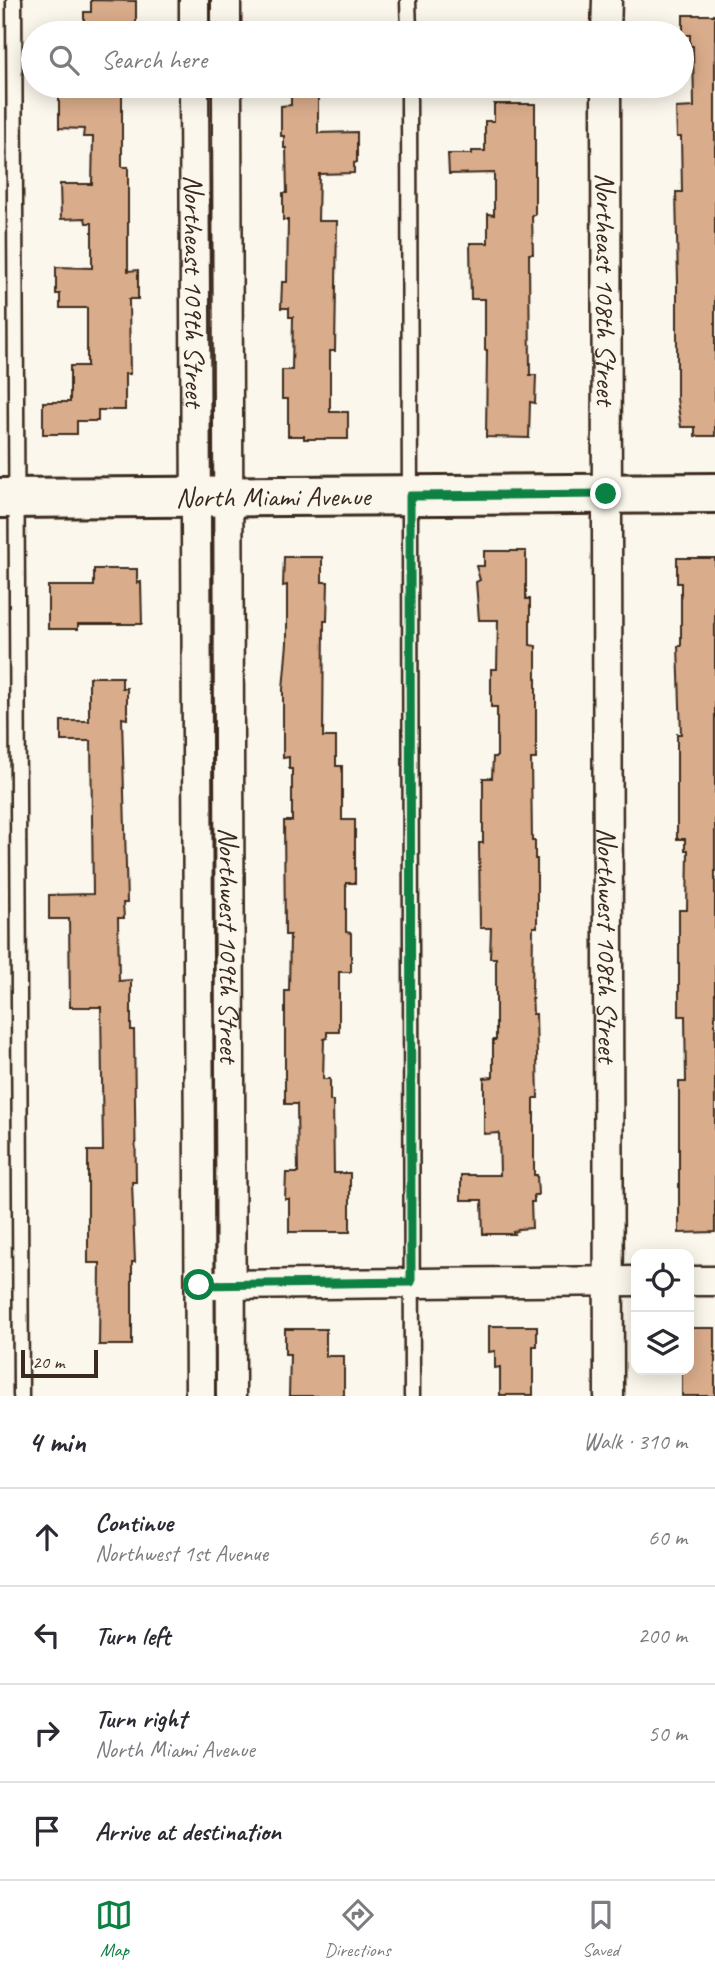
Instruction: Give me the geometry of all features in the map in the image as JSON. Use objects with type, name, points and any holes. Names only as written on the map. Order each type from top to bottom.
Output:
[{"type":"street","points":[[194,0],[194,21]]},
{"type":"street","points":[[226,0],[226,21]]},
{"type":"street","points":[[606,21],[607,0]]},
{"type":"street","name":"Northeast 109th Street","points":[[194,98],[195,179],[212,496]]},
{"type":"street","name":"Northeast 109th Street","points":[[212,496],[227,180],[227,98]]},
{"type":"street","name":"Northeast 108th Street","points":[[606,98],[606,494]]},
{"type":"street","points":[[195,179],[227,180]]},
{"type":"street","name":"Northwest 108th Street","points":[[606,494],[623,1282],[609,1396]]},
{"type":"street","name":"North Miami Avenue","points":[[8,498],[715,494]]},
{"type":"street","name":"Northwest 109th Street","points":[[212,496],[229,757],[230,1396]]},
{"type":"street","name":"Northwest 109th Street","points":[[200,1396],[197,757],[212,496]]},
{"type":"street","points":[[197,757],[229,757]]},
{"type":"street","points":[[198,1015],[230,1015]]},
{"type":"street","points":[[694,1281],[715,1281]]},
{"type":"street","points":[[199,1285],[623,1282]]},
{"type":"lane","points":[[14,0],[8,498],[21,1396]]},
{"type":"lane","points":[[408,0],[408,21]]},
{"type":"lane","points":[[409,98],[412,1396]]},
{"type":"building","points":[[91,0],[136,1],[136,21],[84,21],[84,12],[91,12]]},
{"type":"building","points":[[683,15],[715,15],[715,436],[695,436],[695,427],[681,427],[677,399],[676,192],[682,192],[681,137],[677,137],[676,108],[694,107],[694,21],[683,21]]},
{"type":"building","points":[[59,98],[122,98],[122,167],[128,167],[128,271],[138,270],[138,299],[129,299],[130,374],[125,374],[125,410],[98,410],[98,421],[77,421],[77,434],[43,434],[43,402],[70,402],[70,366],[87,366],[87,308],[60,308],[60,294],[56,294],[56,267],[92,268],[92,223],[86,223],[85,218],[61,219],[60,184],[92,184],[93,137],[83,137],[84,129],[59,128]]},
{"type":"building","points":[[291,98],[318,98],[318,133],[357,132],[357,162],[354,163],[354,173],[319,174],[318,221],[337,221],[335,351],[330,351],[330,412],[348,412],[348,439],[304,439],[304,436],[288,436],[288,399],[282,399],[282,370],[292,370],[293,317],[289,317],[289,308],[281,308],[282,282],[287,282],[288,220],[283,220],[283,193],[287,193],[281,106],[291,105]]},
{"type":"building","points":[[494,104],[535,104],[535,215],[532,215],[533,254],[529,254],[530,375],[536,375],[535,403],[530,402],[529,438],[486,437],[485,299],[471,299],[470,243],[488,243],[488,214],[494,215],[494,173],[449,174],[448,154],[485,151],[485,121],[494,121]]},
{"type":"building","points":[[484,551],[526,551],[530,645],[536,646],[536,759],[531,759],[532,841],[535,841],[537,859],[537,927],[533,927],[532,992],[533,1014],[536,1014],[538,1098],[534,1098],[534,1175],[537,1175],[538,1195],[534,1195],[534,1202],[531,1202],[532,1228],[518,1229],[514,1234],[483,1234],[482,1200],[461,1200],[461,1175],[500,1175],[499,1133],[484,1134],[484,1078],[493,1077],[493,1040],[496,1040],[496,958],[490,958],[491,928],[480,928],[479,843],[483,843],[483,778],[492,778],[493,757],[497,757],[497,707],[491,707],[491,669],[497,669],[498,620],[479,620],[476,582],[480,580],[476,566],[484,566]]},
{"type":"building","points":[[284,557],[322,557],[322,582],[328,582],[327,621],[324,621],[323,737],[336,737],[336,766],[342,766],[342,820],[355,820],[355,883],[346,883],[346,932],[351,933],[351,972],[339,972],[339,1032],[327,1032],[327,1038],[324,1039],[323,1079],[330,1079],[330,1101],[333,1101],[334,1173],[350,1173],[350,1232],[289,1232],[289,1199],[285,1199],[286,1173],[298,1173],[297,1104],[285,1104],[285,991],[289,991],[290,935],[285,935],[284,821],[292,821],[292,769],[289,769],[289,757],[283,758],[283,689],[287,643]]},
{"type":"building","points":[[677,558],[715,558],[715,1232],[679,1233],[679,1082],[686,1082],[685,1016],[679,1016],[679,910],[687,910],[688,850],[685,850],[685,839],[677,839],[677,734],[681,734],[678,646],[681,646],[681,583],[677,583]]},
{"type":"building","points":[[94,569],[137,569],[137,583],[141,582],[142,624],[78,624],[78,629],[48,629],[48,586],[94,586]]},
{"type":"building","points":[[89,677],[122,677],[122,688],[127,688],[127,719],[122,718],[127,903],[123,903],[124,918],[118,918],[119,981],[131,980],[131,1030],[134,1030],[136,1182],[132,1182],[135,1262],[132,1262],[132,1345],[99,1345],[100,1263],[88,1263],[88,1151],[103,1151],[101,1007],[70,1007],[69,919],[49,919],[49,895],[93,894],[91,741],[61,741],[61,721],[89,721]]},
{"type":"building","points":[[489,1326],[537,1326],[537,1346],[533,1346],[533,1395],[500,1395],[500,1367],[495,1368],[495,1351],[489,1352]]},
{"type":"building","points":[[694,1328],[715,1328],[715,1396],[682,1396],[682,1375],[694,1375]]},
{"type":"building","points":[[285,1329],[326,1329],[326,1356],[344,1356],[344,1396],[289,1396],[290,1354],[285,1354]]},
{"type":"route","points":[[199,1285],[411,1282],[410,496],[606,494]]}]
